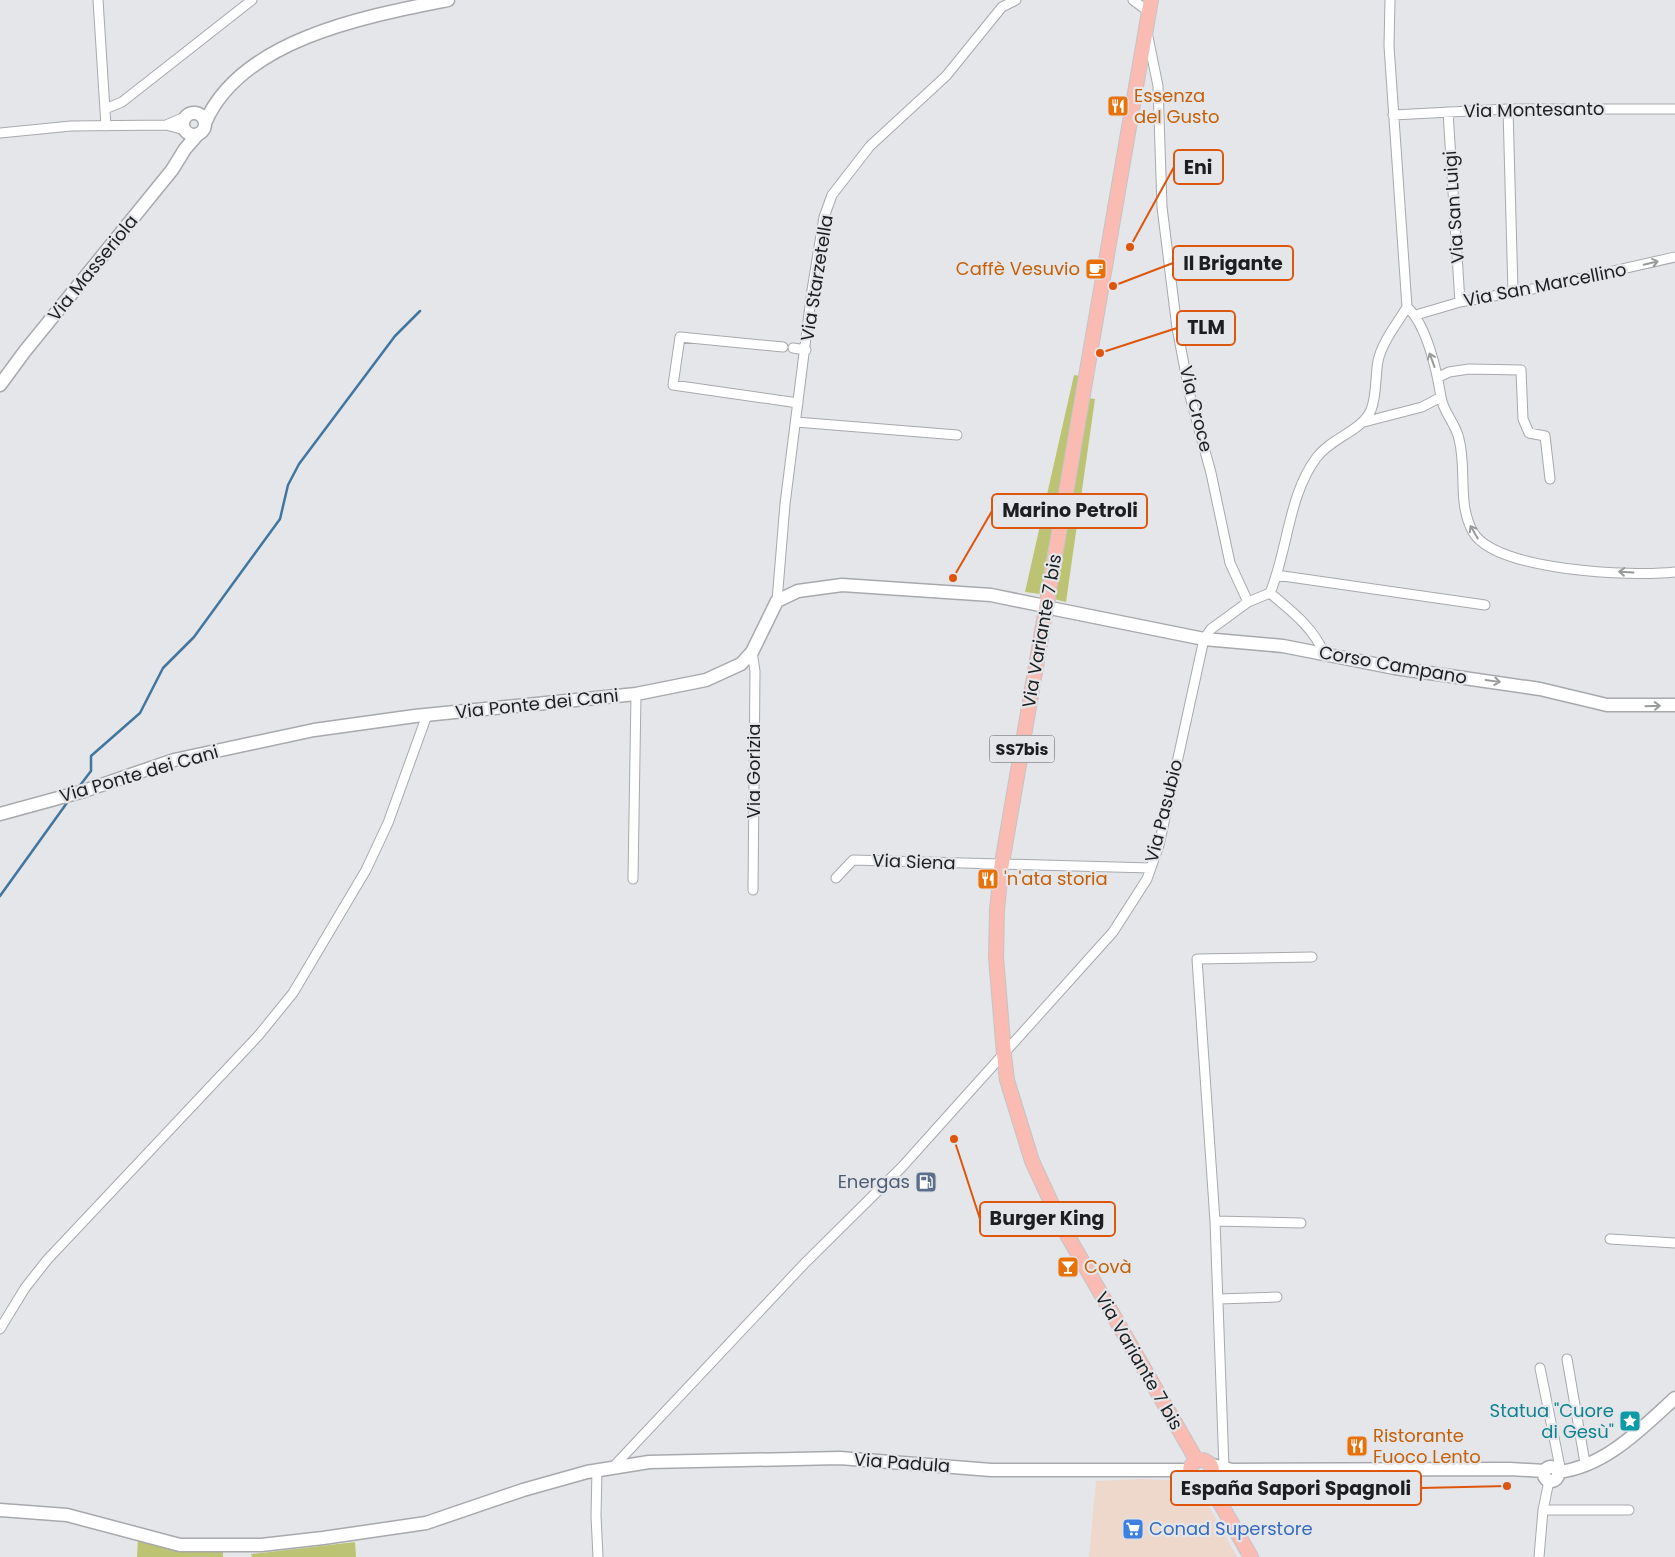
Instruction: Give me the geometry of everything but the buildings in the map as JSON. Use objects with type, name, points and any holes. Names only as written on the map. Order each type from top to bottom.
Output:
[{"type":"main road","name":"Via Variante 7 bis","points":[[1150,6],[1147,33],[1001,865],[997,910],[996,957],[1008,1080],[1020,1124],[1046,1194],[1104,1300],[1199,1465]]},
{"type":"main road","points":[[1199,1465],[1212,1472],[1208,1479],[1200,1482],[1194,1480],[1199,1465]]},
{"type":"main road","points":[[1208,1479],[1251,1557]]},
{"type":"street","points":[[98,0],[106,126]]},
{"type":"street","points":[[105,109],[122,102],[252,0]]},
{"type":"street","points":[[0,133],[71,126],[192,125],[238,79],[274,51],[297,41],[360,21],[448,0]]},
{"type":"street","name":"Via Starzetella","points":[[777,601],[785,504],[817,256],[824,217],[832,194],[870,146],[946,76],[1002,7],[1016,0]]},
{"type":"street","points":[[1133,0],[1150,6]]},
{"type":"street","points":[[1364,422],[1373,403],[1378,360],[1382,348],[1407,307],[1389,46],[1390,0]]},
{"type":"street","name":"Via Croce","points":[[1147,33],[1158,86],[1162,206],[1178,328],[1190,396],[1211,473],[1230,563],[1248,602]]},
{"type":"street","points":[[1508,109],[1513,292]]},
{"type":"street","name":"Via Montesanto","points":[[1393,115],[1508,109],[1675,109]]},
{"type":"street","name":"Via San Luigi","points":[[1448,112],[1460,302]]},
{"type":"street","name":"Via Masseriola","points":[[1,383],[172,170],[185,149],[192,125]]},
{"type":"street","name":"Via San Marcellino","points":[[1416,315],[1460,302],[1597,276],[1675,257]]},
{"type":"street","points":[[1407,307],[1416,315],[1439,377],[1441,397],[1459,438],[1466,512],[1472,531],[1480,541],[1490,548],[1546,566],[1636,573],[1675,572]]},
{"type":"street","points":[[798,403],[672,385],[680,337],[806,350]]},
{"type":"street","points":[[1439,377],[1449,372],[1469,369],[1521,370],[1523,419],[1529,434],[1545,436],[1550,480]]},
{"type":"street","points":[[1204,639],[1211,629],[1248,602],[1270,593],[1306,477],[1318,456],[1336,439],[1364,422],[1422,407],[1441,397]]},
{"type":"street","points":[[796,422],[957,435]]},
{"type":"street","points":[[1276,575],[1485,606]]},
{"type":"street","points":[[777,601],[798,591],[842,585],[990,595],[1040,605]]},
{"type":"street","points":[[1270,593],[1292,610],[1308,627],[1319,641],[1324,653]]},
{"type":"street","name":"Via Ponte dei Cani","points":[[0,814],[84,791],[174,760],[314,730],[428,715],[636,694],[706,680],[721,675],[741,664],[752,652],[777,601]]},
{"type":"street","name":"Corso Campano","points":[[1055,609],[1204,639],[1283,646],[1395,668],[1540,689],[1607,705],[1675,705]]},
{"type":"street","name":"Via Pasubio","points":[[1004,1054],[1113,932],[1147,878],[1159,845],[1204,639]]},
{"type":"street","name":"Via Gorizia","points":[[752,652],[755,671],[753,890]]},
{"type":"street","points":[[633,879],[636,694]]},
{"type":"street","points":[[0,1329],[25,1288],[47,1260],[258,1036],[293,993],[366,870],[388,823],[428,715]]},
{"type":"street","name":"Via Siena","points":[[836,878],[853,860],[1151,868]]},
{"type":"street","points":[[1228,1469],[1215,1222],[1197,959],[1312,957]]},
{"type":"street","points":[[614,1466],[805,1263],[902,1167],[1004,1054]]},
{"type":"street","points":[[1215,1222],[1301,1222]]},
{"type":"street","points":[[1610,1239],[1675,1243]]},
{"type":"street","points":[[1218,1299],[1277,1297]]},
{"type":"street","points":[[1567,1358],[1585,1463]]},
{"type":"street","points":[[1540,1368],[1553,1474],[1543,1510],[1540,1557]]},
{"type":"street","points":[[1199,1465],[1228,1469],[1510,1469],[1553,1474],[1612,1451],[1624,1443],[1675,1398]]},
{"type":"street","name":"Via Padula","points":[[0,1510],[67,1515],[180,1545],[262,1544],[384,1530],[426,1523],[480,1504],[597,1470],[650,1462],[840,1458],[991,1470],[1199,1465]]},
{"type":"street","points":[[1208,1479],[1228,1469]]},
{"type":"street","points":[[597,1470],[596,1516],[598,1557]]},
{"type":"street","points":[[1543,1510],[1629,1510]]},
{"type":"shaded area","points":[[1143,1479],[1179,1481],[1195,1491],[1206,1501],[1237,1557],[1089,1557],[1096,1481]]},
{"type":"green space","points":[[1074,375],[1080,376],[1040,594],[1025,592]]},
{"type":"green space","points":[[1088,398],[1095,399],[1066,602],[1054,599]]},
{"type":"green space","points":[[138,1538],[223,1551],[223,1557],[137,1557]]},
{"type":"green space","points":[[355,1542],[356,1557],[252,1557],[251,1554]]},
{"type":"waterway","points":[[78,788],[91,771],[91,756],[140,713],[163,668],[194,637],[280,519],[288,485],[299,464],[395,336],[420,311]]},
{"type":"waterway","points":[[0,896],[69,800]]},
{"type":"place","name":"Essenza del Gusto","points":[[1118,106]]},
{"type":"place","name":"Eni","points":[[1130,247]]},
{"type":"place","name":"Caffè Vesuvio","points":[[1096,269]]},
{"type":"place","name":"Il Brigante","points":[[1113,286]]},
{"type":"place","name":"TLM","points":[[1100,353]]},
{"type":"place","name":"Marino Petroli","points":[[953,578]]},
{"type":"place","name":"'n'ata storia","points":[[988,879]]},
{"type":"place","name":"Burger King","points":[[954,1139]]},
{"type":"place","name":"Energas","points":[[926,1182]]},
{"type":"place","name":"Covà","points":[[1068,1267]]},
{"type":"place","name":"Statua \"Cuore di Gesù\"","points":[[1630,1421]]},
{"type":"place","name":"Ristorante Fuoco Lento","points":[[1357,1446]]},
{"type":"place","name":"España Sapori Spagnoli","points":[[1507,1486]]},
{"type":"place","name":"Conad Superstore","points":[[1133,1529]]}]
